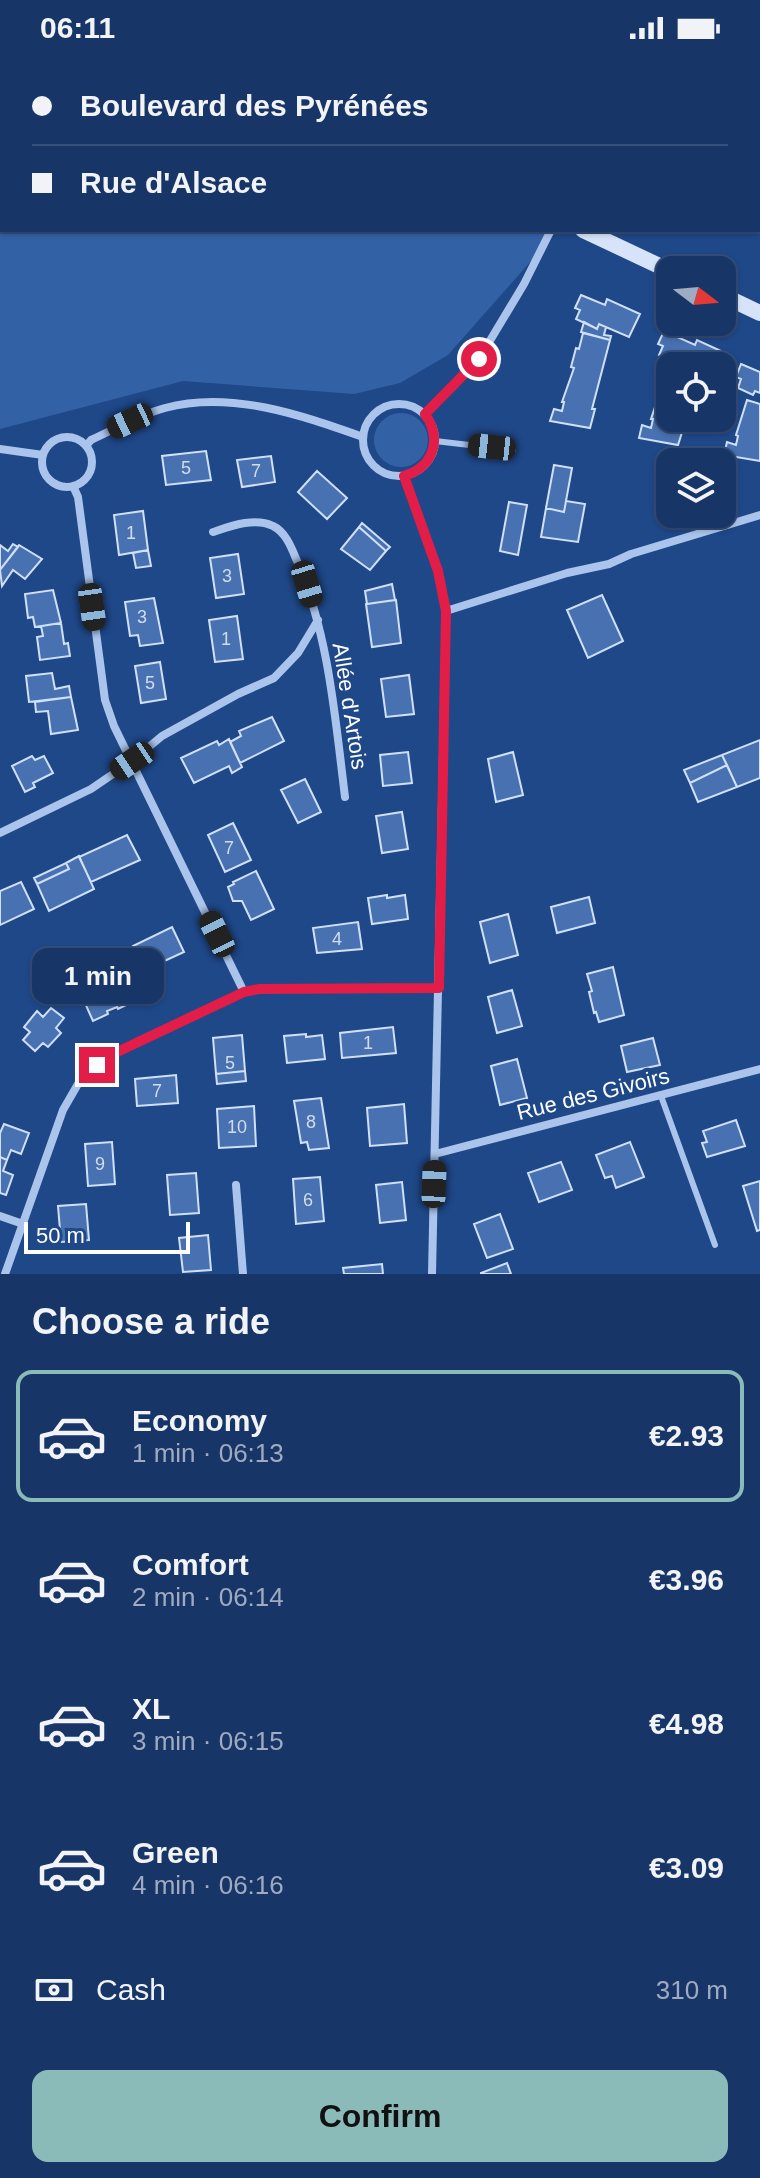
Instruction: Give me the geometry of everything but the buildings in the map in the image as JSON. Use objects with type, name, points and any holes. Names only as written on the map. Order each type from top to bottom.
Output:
[{"type":"main road","points":[[587,232],[656,264]]},
{"type":"main road","points":[[736,302],[760,313]]},
{"type":"street","points":[[425,414],[479,359],[524,284],[550,232]]},
{"type":"street","points":[[86,446],[91,440],[165,408],[203,402],[245,404],[296,414],[363,437]]},
{"type":"street","points":[[404,404],[425,414],[431,423],[435,441],[425,466],[404,476],[383,473],[374,467],[363,448],[363,437],[372,415],[381,408],[404,404]]},
{"type":"street","points":[[72,437],[86,446],[90,453],[91,469],[87,477],[73,486],[65,487],[50,481],[42,466],[43,455],[50,443],[72,437]]},
{"type":"street","points":[[0,449],[43,455]]},
{"type":"street","points":[[404,476],[438,571],[446,611],[432,1274]]},
{"type":"street","points":[[73,486],[78,497],[105,700],[114,726],[244,992]]},
{"type":"street","points":[[446,611],[567,573],[609,564],[631,554],[760,515]]},
{"type":"street","name":"Allée d'Artois","points":[[213,532],[239,524],[259,523],[273,526],[282,533],[307,584],[318,620],[328,666],[345,797]]},
{"type":"street","name":"Allée d'Artois","points":[[0,833],[91,789],[162,736],[274,678],[298,653],[318,620]]},
{"type":"street","points":[[5,1274],[63,1110],[78,1084],[115,1053],[244,992],[259,989],[439,988]]},
{"type":"street","name":"Rue des Givoirs","points":[[435,1154],[760,1069]]},
{"type":"street","points":[[236,1185],[243,1274]]},
{"type":"street","points":[[0,1216],[23,1224]]},
{"type":"lane","points":[[435,441],[513,450]]},
{"type":"lane","points":[[661,1096],[715,1245]]},
{"type":"shaded area","points":[[0,232],[550,232],[547,243],[448,355],[400,383],[354,394],[183,381],[0,429]]},
{"type":"shaded area","points":[[401,413],[420,421],[428,440],[420,459],[401,467],[382,459],[374,440],[382,421]]},
{"type":"route","points":[[97,1065],[115,1053],[244,992],[259,989],[439,988],[446,611],[438,571],[404,476],[425,466],[431,456],[435,434],[425,414],[479,359]]}]
